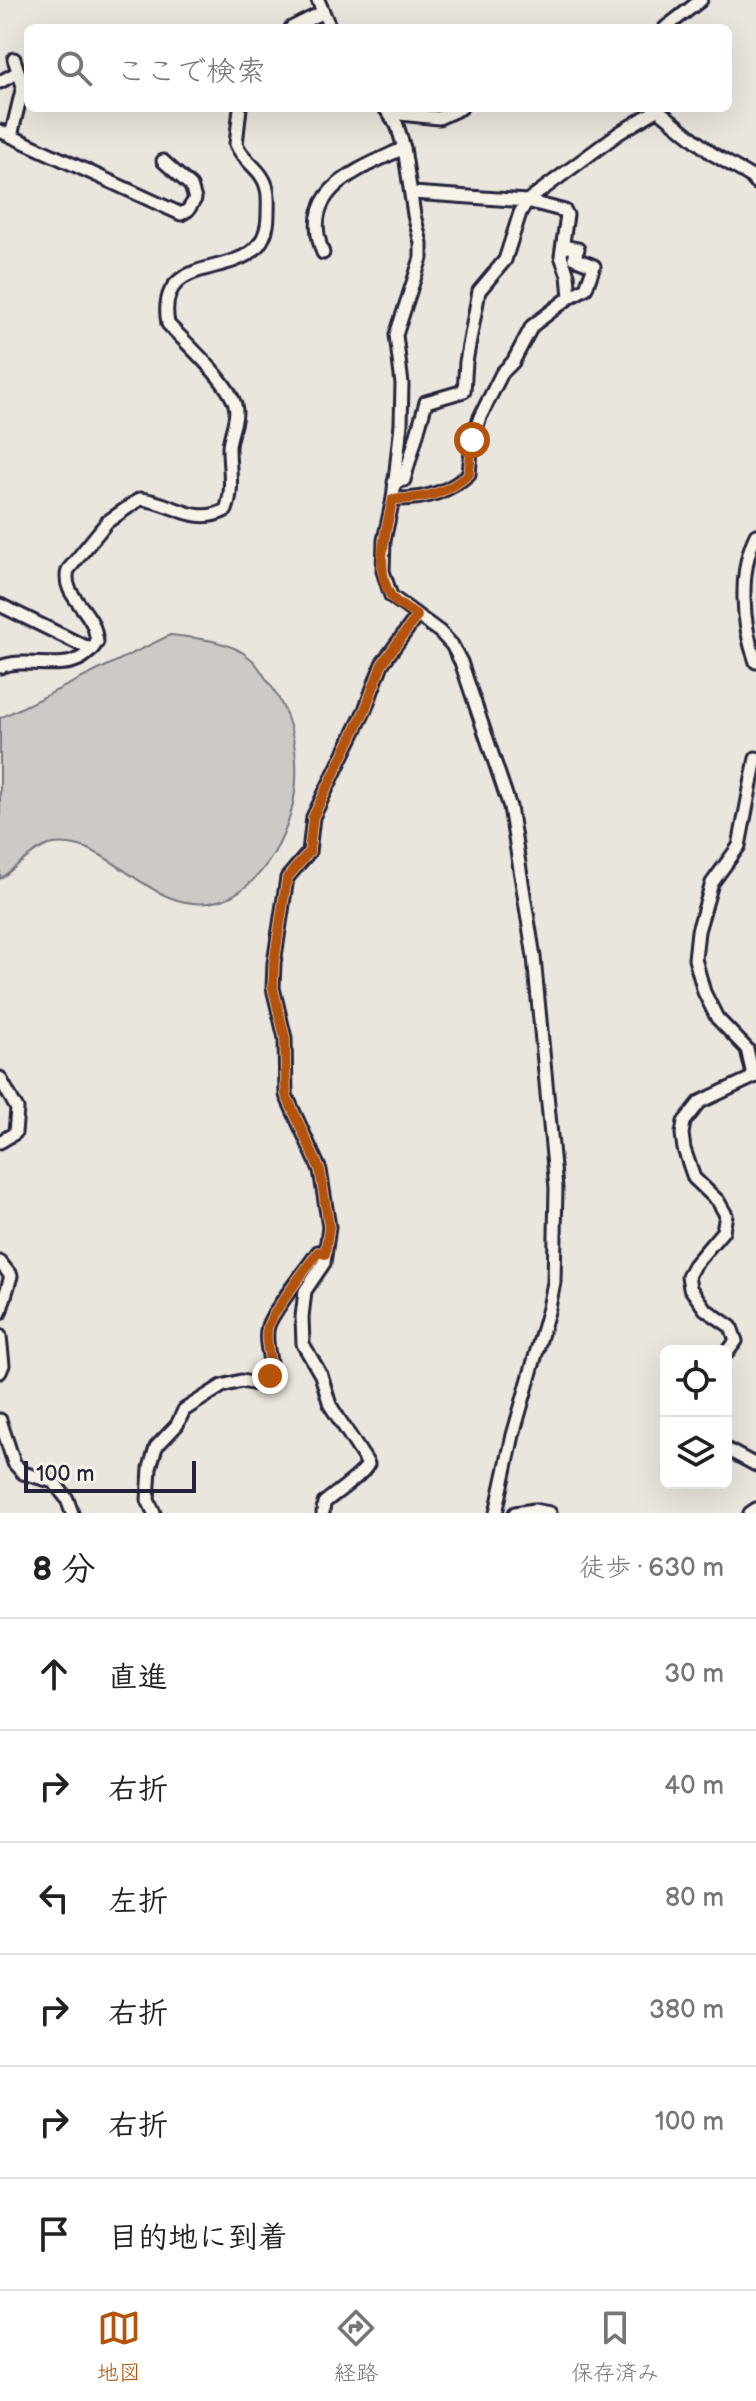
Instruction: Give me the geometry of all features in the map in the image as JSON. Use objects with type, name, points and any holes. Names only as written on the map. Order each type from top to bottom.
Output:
[{"type":"street","points":[[318,0],[328,24]]},
{"type":"street","points":[[670,24],[701,0]]},
{"type":"street","points":[[299,24],[323,12]]},
{"type":"street","points":[[14,59],[23,86],[5,134],[181,214],[195,199],[191,186],[163,161]]},
{"type":"street","points":[[0,82],[18,72]]},
{"type":"street","points":[[0,667],[26,663],[72,664],[92,650],[97,642],[93,624],[68,588],[68,570],[107,522],[140,499],[153,500],[190,516],[216,515],[226,510],[231,480],[229,436],[236,406],[223,384],[168,324],[167,314],[168,297],[191,271],[247,257],[265,237],[268,191],[263,175],[236,144],[240,112]]},
{"type":"street","points":[[389,112],[404,148],[421,258],[396,335],[402,384],[401,424],[393,499],[384,540],[383,571],[391,596],[440,632],[452,645],[461,662],[510,807],[534,957],[556,1188],[554,1282],[513,1435],[496,1513]]},
{"type":"street","points":[[401,112],[439,118],[452,112]]},
{"type":"street","points":[[394,482],[404,480],[426,402],[464,391],[479,291],[505,260],[527,201],[651,112]]},
{"type":"street","points":[[660,112],[711,153],[750,176],[756,183]]},
{"type":"street","points":[[323,253],[316,235],[317,220],[330,190],[347,176],[404,148]]},
{"type":"street","points":[[413,193],[527,201],[565,211],[561,256],[568,275],[570,297]]},
{"type":"street","points":[[393,499],[413,500],[432,495],[457,485],[469,474],[472,440],[502,373],[513,362],[532,326],[586,288],[594,266],[574,258],[578,249],[563,246]]},
{"type":"street","points":[[756,535],[749,553],[744,612],[756,662]]},
{"type":"street","points":[[0,605],[92,650]]},
{"type":"street","points":[[323,1513],[324,1503],[364,1472],[368,1464],[330,1405],[321,1375],[303,1344],[305,1291],[324,1263],[329,1227],[320,1170],[286,1095],[285,1038],[273,988],[274,963],[287,878],[309,852],[313,817],[365,710],[382,664],[417,616]]},
{"type":"street","points":[[732,1346],[736,1341],[731,1327],[705,1309],[690,1288],[688,1276],[723,1231],[726,1215],[718,1201],[694,1178],[687,1162],[682,1134],[684,1122],[700,1102],[755,1076],[747,1049],[717,1018],[704,992],[695,959],[698,931],[712,883],[739,846],[756,758]]},
{"type":"street","points":[[0,1078],[17,1109],[15,1133],[0,1142]]},
{"type":"street","points":[[154,1513],[148,1500],[150,1468],[156,1447],[177,1425],[184,1410],[222,1386],[241,1381],[257,1384],[270,1376],[273,1364],[267,1343],[268,1325],[318,1252],[325,1254]]},
{"type":"street","points":[[0,1262],[11,1276],[0,1313]]},
{"type":"street","points":[[0,1336],[3,1365],[0,1372]]},
{"type":"street","points":[[0,1420],[14,1463],[23,1473],[54,1482],[67,1499],[72,1513]]},
{"type":"street","points":[[732,1452],[756,1465]]},
{"type":"street","points":[[750,1513],[756,1509]]},
{"type":"street","points":[[515,1513],[534,1510],[550,1513]]},
{"type":"shaded area","points":[[170,635],[212,641],[242,652],[258,667],[278,697],[287,718],[296,764],[292,809],[274,853],[258,875],[238,892],[222,900],[196,903],[173,899],[92,851],[71,844],[44,847],[0,879],[0,718]]},
{"type":"route","points":[[270,1376],[273,1364],[267,1343],[268,1325],[318,1252],[325,1254],[329,1227],[320,1170],[286,1095],[285,1038],[273,988],[287,878],[309,852],[313,817],[365,710],[382,664],[417,616],[391,596],[383,571],[384,540],[393,499],[413,500],[457,485],[469,474],[472,440]]}]
